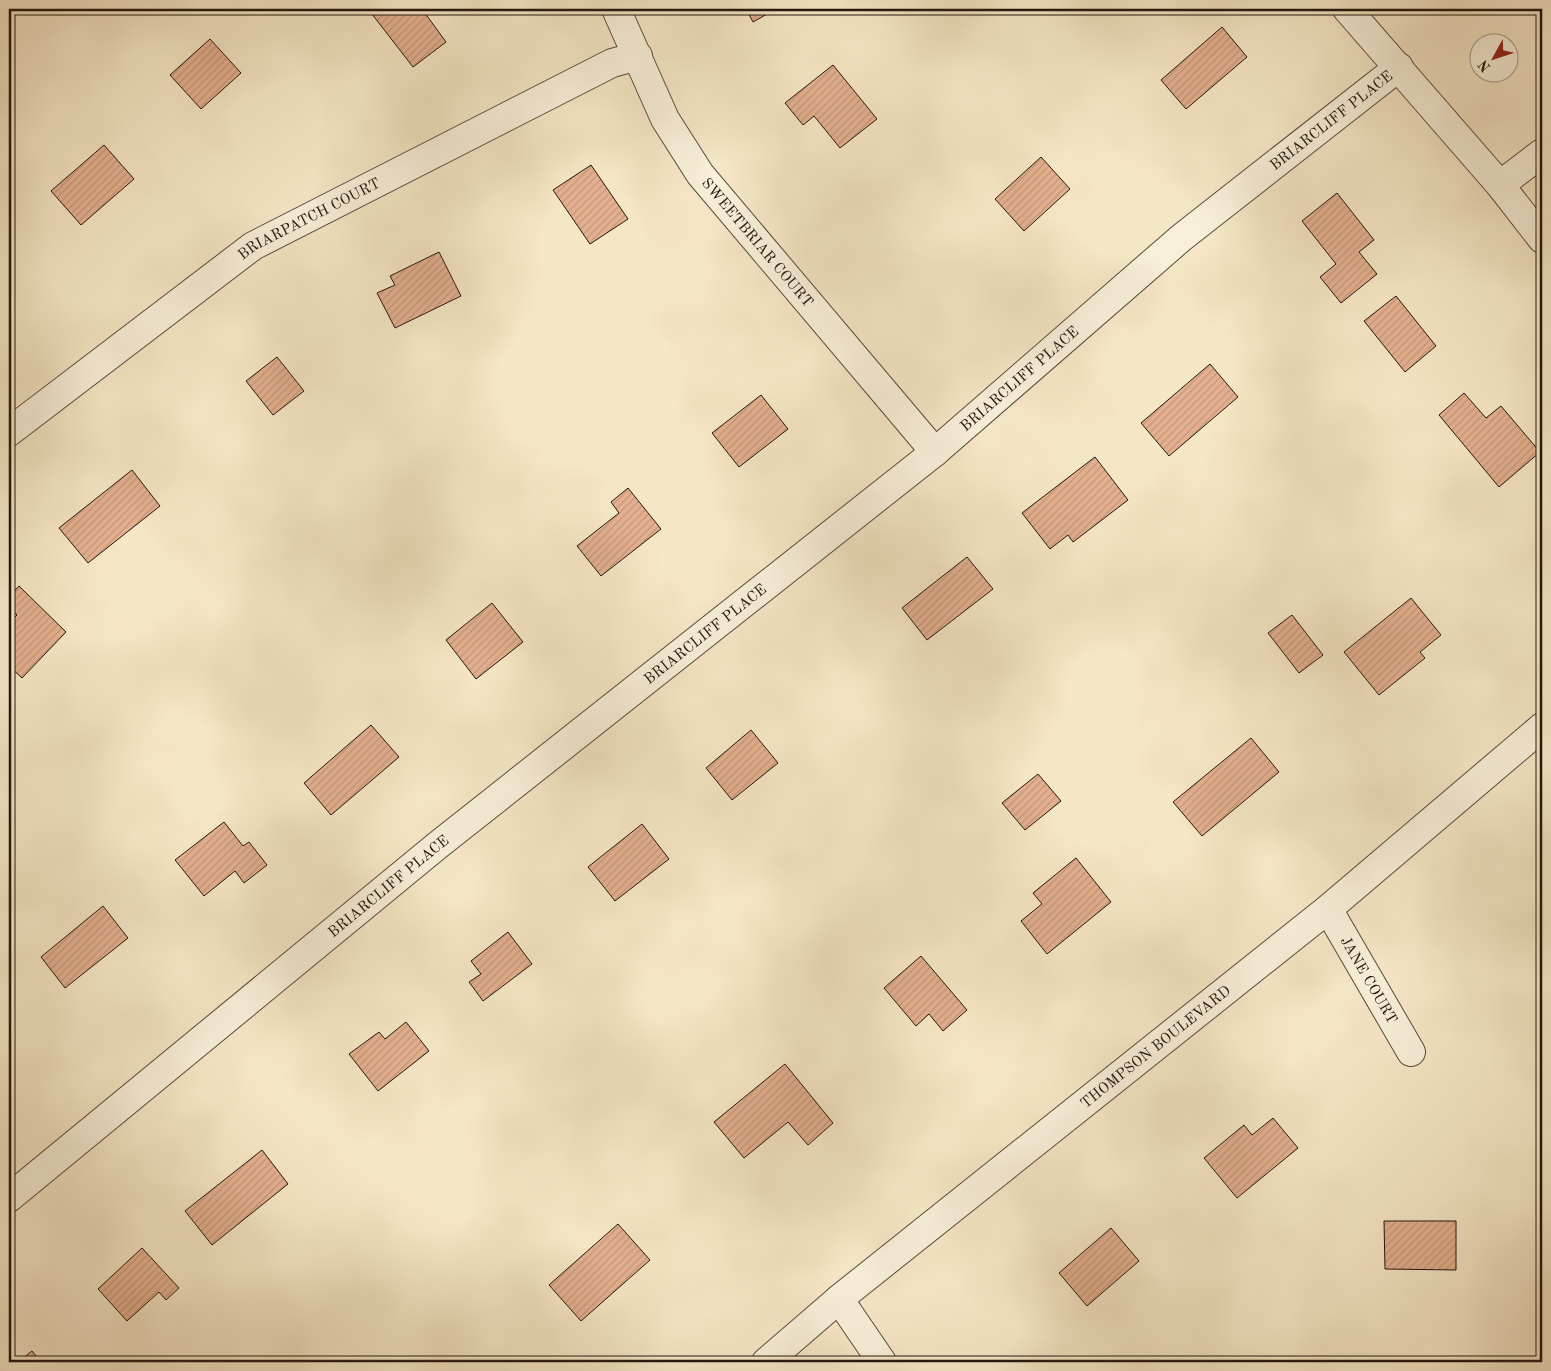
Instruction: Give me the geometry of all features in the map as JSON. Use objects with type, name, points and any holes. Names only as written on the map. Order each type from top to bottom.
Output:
[{"type":"street","name":"SWEETBRIAR COURT","points":[[616,9],[665,119],[700,174],[935,452]]},
{"type":"street","points":[[1347,9],[1500,185],[1542,240]]},
{"type":"street","name":"BRIARPATCH COURT","points":[[9,432],[253,246],[612,63],[638,56]]},
{"type":"street","name":"BRIARCLIFF PLACE","points":[[9,1198],[438,845],[935,452],[1182,238],[1399,67]]},
{"type":"street","points":[[1500,185],[1542,153]]},
{"type":"street","name":"THOMPSON BOULEVARD","points":[[766,1362],[839,1300],[1328,909],[1542,727]]},
{"type":"street","name":"JANE COURT","points":[[1328,909],[1411,1052]]},
{"type":"street","points":[[839,1300],[882,1362]]},
{"type":"building","points":[[368,9],[422,9],[446,42],[413,67]]},
{"type":"building","points":[[746,9],[776,9],[753,22]]},
{"type":"building","points":[[1222,27],[1247,57],[1186,109],[1161,80]]},
{"type":"building","points":[[210,39],[241,73],[201,109],[170,75]]},
{"type":"building","points":[[833,65],[877,119],[840,148],[814,116],[803,125],[785,103]]},
{"type":"building","points":[[104,145],[134,179],[81,225],[51,191]]},
{"type":"building","points":[[1041,157],[1070,189],[1024,231],[995,199]]},
{"type":"building","points":[[591,165],[628,219],[590,244],[553,190]]},
{"type":"building","points":[[1337,193],[1374,240],[1359,252],[1377,274],[1341,303],[1320,277],[1336,264],[1302,221]]},
{"type":"building","points":[[439,252],[461,296],[395,328],[377,293],[395,285],[390,276]]},
{"type":"building","points":[[1396,296],[1436,346],[1405,372],[1364,321]]},
{"type":"building","points":[[277,357],[304,391],[273,415],[246,381]]},
{"type":"building","points":[[1210,364],[1238,397],[1169,456],[1141,423]]},
{"type":"building","points":[[1464,393],[1486,418],[1501,406],[1540,452],[1499,487],[1439,415]]},
{"type":"building","points":[[761,395],[788,429],[739,467],[712,433]]},
{"type":"building","points":[[1095,457],[1128,500],[1073,542],[1068,535],[1050,549],[1022,513]]},
{"type":"building","points":[[132,470],[160,506],[88,563],[59,528]]},
{"type":"building","points":[[628,488],[661,529],[601,576],[577,546],[619,513],[611,502]]},
{"type":"building","points":[[967,557],[993,589],[927,640],[902,608]]},
{"type":"building","points":[[19,586],[66,632],[22,678],[9,666],[9,623],[17,615],[9,607],[9,597]]},
{"type":"building","points":[[1411,598],[1441,635],[1420,652],[1425,658],[1379,695],[1344,652]]},
{"type":"building","points":[[492,603],[523,642],[476,679],[446,640]]},
{"type":"building","points":[[1292,615],[1323,655],[1299,673],[1268,633]]},
{"type":"building","points":[[371,725],[399,757],[331,815],[304,783]]},
{"type":"building","points":[[751,730],[778,763],[732,800],[706,768]]},
{"type":"building","points":[[1251,738],[1279,772],[1202,836],[1173,802]]},
{"type":"building","points":[[1038,774],[1061,801],[1025,830],[1002,803]]},
{"type":"building","points":[[224,822],[243,846],[249,842],[267,865],[244,883],[235,871],[204,896],[175,860]]},
{"type":"building","points":[[642,824],[669,859],[615,901],[588,867]]},
{"type":"building","points":[[1076,858],[1111,902],[1047,954],[1021,921],[1042,904],[1033,893]]},
{"type":"building","points":[[103,906],[128,938],[65,988],[41,957]]},
{"type":"building","points":[[508,932],[532,964],[483,1001],[469,982],[481,974],[471,961]]},
{"type":"building","points":[[921,956],[967,1010],[943,1031],[929,1014],[916,1026],[884,988]]},
{"type":"building","points":[[406,1022],[429,1051],[378,1091],[349,1054],[379,1032],[385,1039]]},
{"type":"building","points":[[785,1064],[833,1123],[808,1145],[788,1122],[744,1158],[714,1122]]},
{"type":"building","points":[[1273,1118],[1298,1148],[1237,1198],[1204,1158],[1244,1125],[1252,1135]]},
{"type":"building","points":[[262,1150],[288,1184],[212,1245],[185,1211]]},
{"type":"building","points":[[1384,1221],[1456,1221],[1456,1270],[1385,1269]]},
{"type":"building","points":[[618,1224],[650,1260],[581,1321],[549,1285]]},
{"type":"building","points":[[1111,1228],[1139,1261],[1087,1306],[1059,1273]]},
{"type":"building","points":[[142,1248],[179,1288],[166,1300],[159,1292],[127,1321],[98,1289]]},
{"type":"building","points":[[32,1351],[41,1362],[18,1362]]}]
